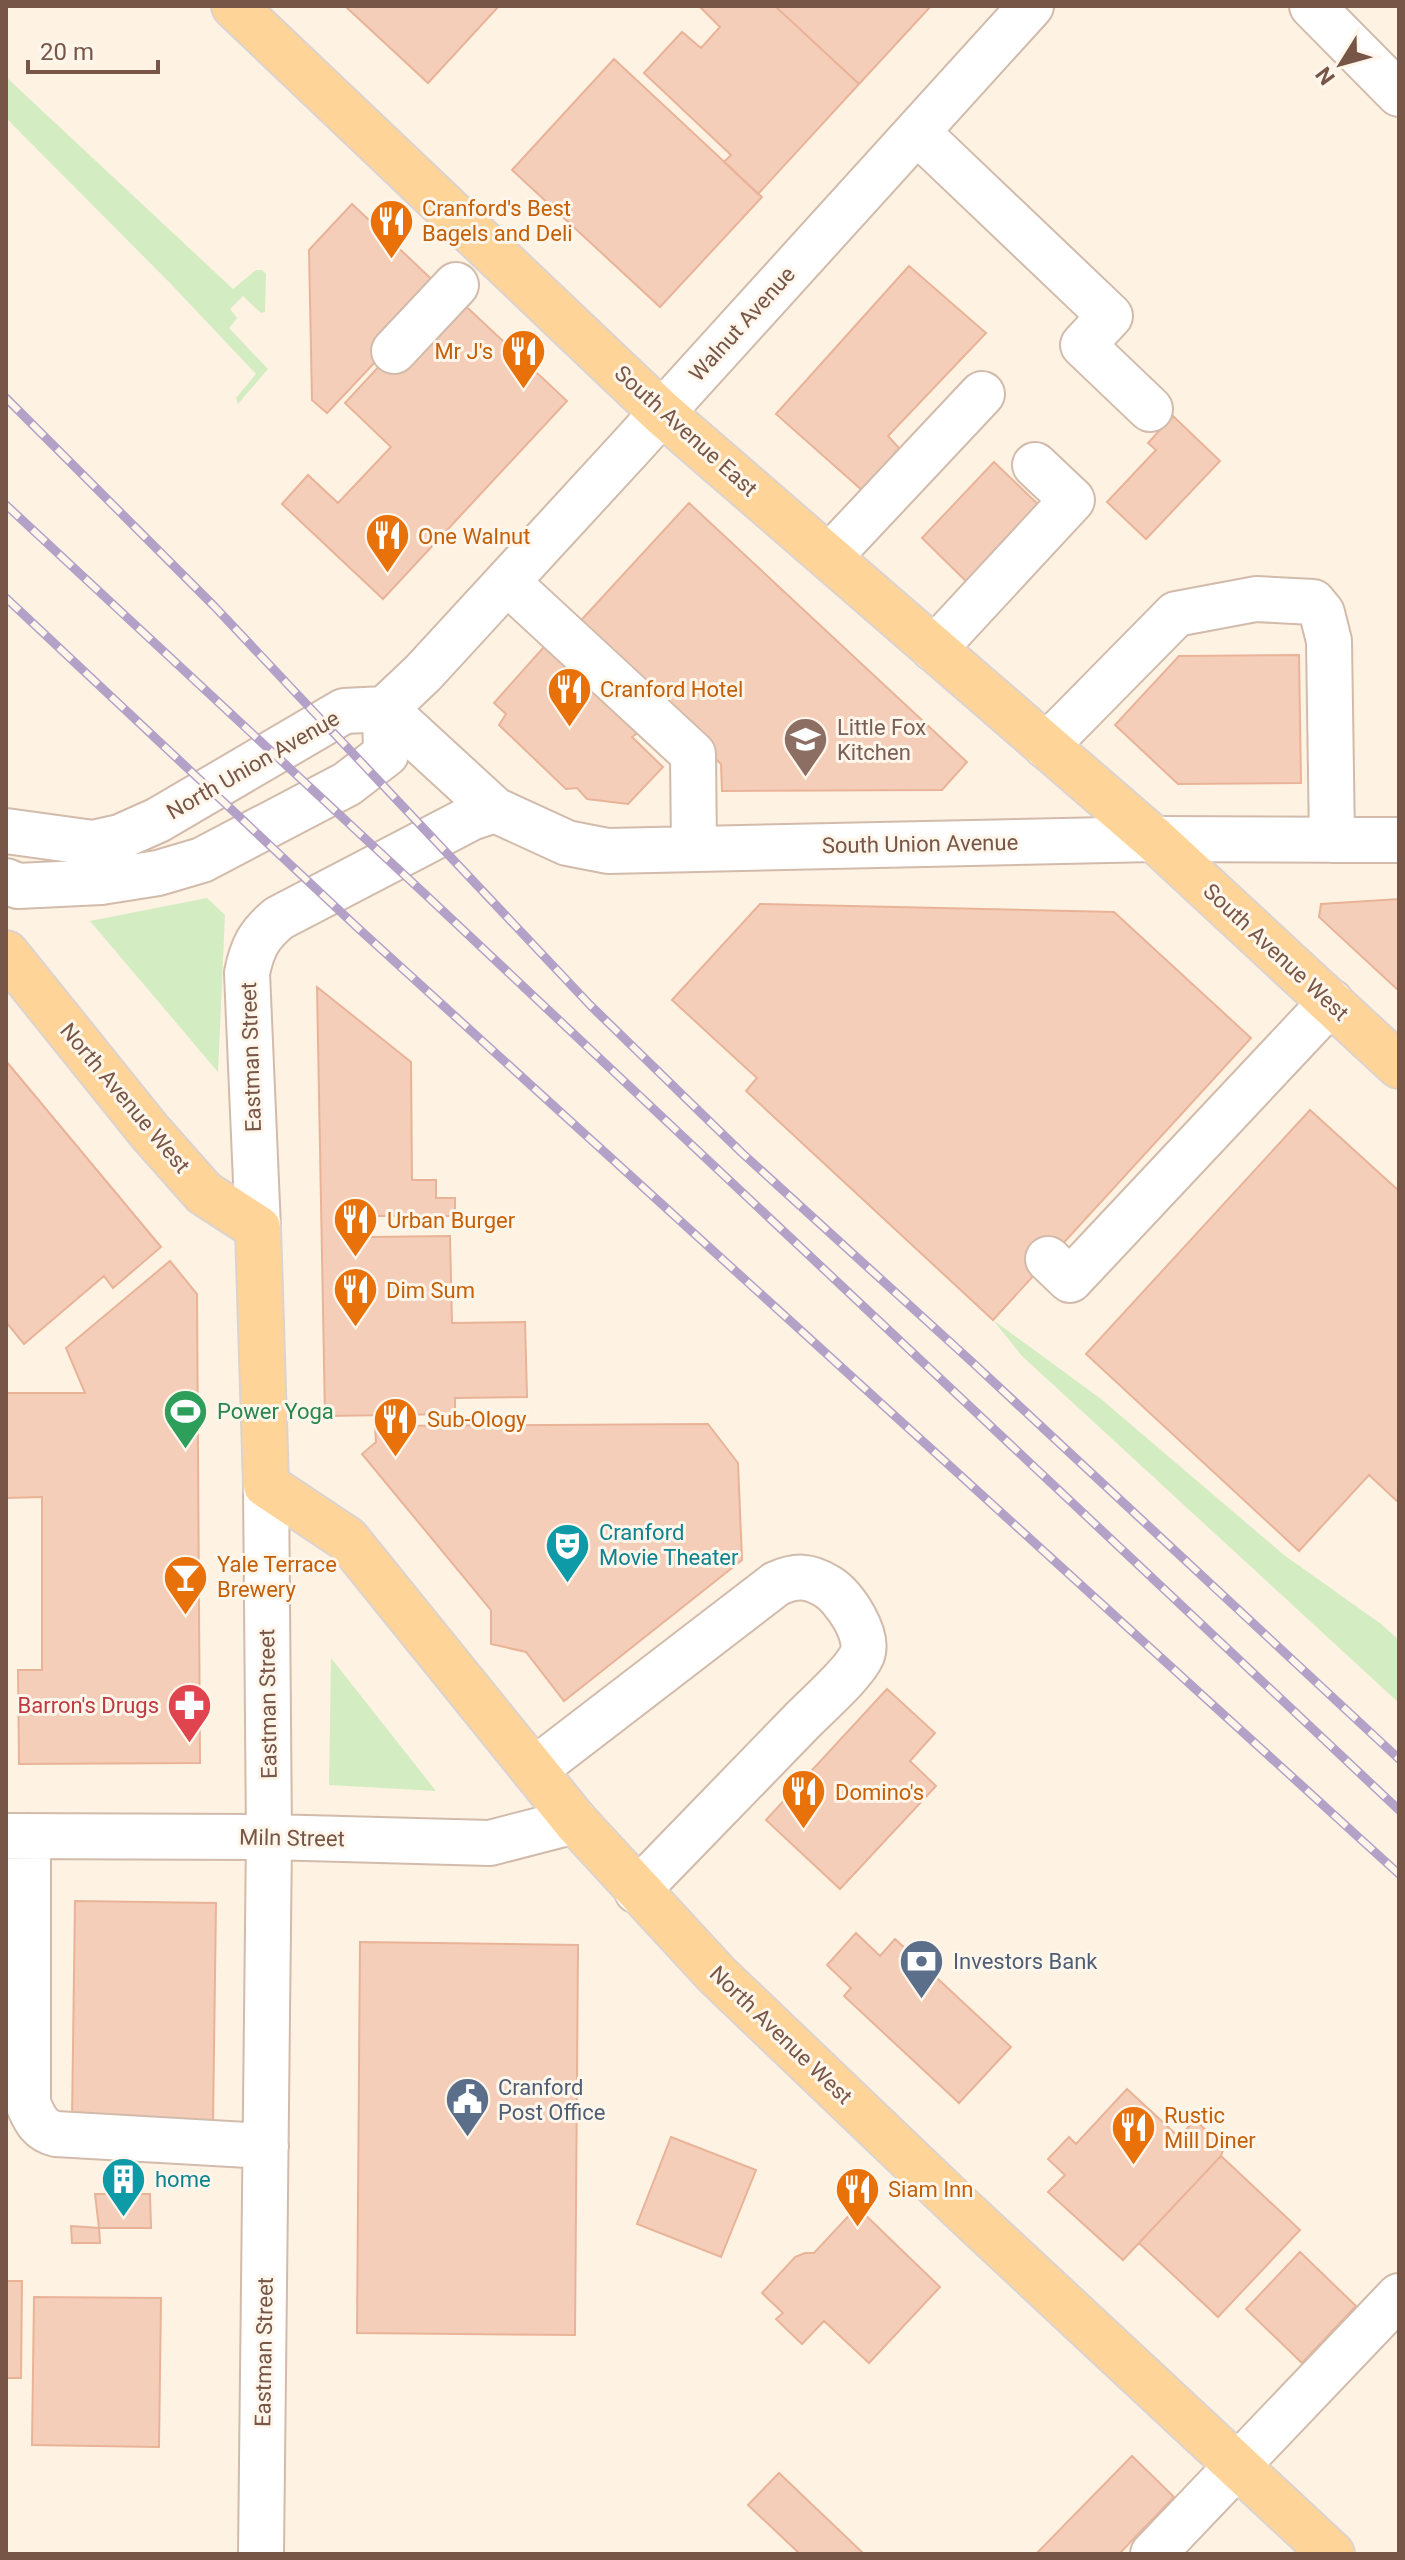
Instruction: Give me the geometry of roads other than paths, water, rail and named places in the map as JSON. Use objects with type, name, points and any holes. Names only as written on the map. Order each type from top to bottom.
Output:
[{"type":"main road","name":"South Avenue East","points":[[234,6],[662,413],[1154,839]]},
{"type":"main road","name":"South Avenue West","points":[[1154,839],[1399,1066]]},
{"type":"main road","name":"North Avenue West","points":[[6,953],[150,1132],[204,1193],[258,1228]]},
{"type":"main road","name":"Eastman Street","points":[[258,1228],[266,1485]]},
{"type":"main road","name":"North Avenue West","points":[[266,1485],[347,1539],[575,1821],[717,1975],[1332,2554]]},
{"type":"street","name":"Walnut Avenue","points":[[385,709],[507,582],[1031,6]]},
{"type":"street","points":[[1312,6],[1399,94]]},
{"type":"street","points":[[917,132],[1110,316],[1083,345],[1150,409]]},
{"type":"street","points":[[394,351],[456,285]]},
{"type":"street","points":[[829,557],[982,394]]},
{"type":"street","points":[[934,649],[1072,500],[1035,465]]},
{"type":"street","points":[[507,582],[693,754],[694,848]]},
{"type":"street","points":[[1046,746],[1176,614],[1256,599],[1313,602],[1322,613],[1329,641],[1332,840]]},
{"type":"street","points":[[6,881],[18,886],[101,882],[158,873],[202,860],[347,784],[386,754],[385,709]]},
{"type":"street","name":"South Union Avenue","points":[[385,709],[495,810],[567,843],[608,851],[1154,839],[1399,840]]},
{"type":"street","name":"North Union Avenue","points":[[6,831],[93,843],[120,837],[158,820],[344,711],[385,709]]},
{"type":"street","name":"Eastman Street","points":[[258,1228],[247,973],[251,949],[265,929],[279,918],[471,818],[495,810]]},
{"type":"street","points":[[1048,1259],[1070,1280],[1331,1002]]},
{"type":"street","name":"Eastman Street","points":[[261,2554],[269,1837],[266,1485]]},
{"type":"street","points":[[534,1770],[776,1584],[792,1577],[807,1577],[834,1591],[847,1605],[863,1641],[862,1654],[830,1694],[637,1891]]},
{"type":"street","name":"Miln Street","points":[[17,1836],[269,1837],[490,1843],[575,1821]]},
{"type":"street","points":[[17,1836],[28,2104],[36,2122],[46,2132],[56,2134],[266,2146]]},
{"type":"street","points":[[1153,2554],[1399,2296]]},
{"type":"railway","points":[[6,398],[214,606],[590,1005],[742,1153],[1399,1759]]},
{"type":"railway","points":[[6,505],[427,896],[1399,1810]]},
{"type":"railway","points":[[6,598],[359,929],[1399,1874]]},
{"type":"place","name":"Cranford's Best Bagels and Deli","points":[[391,260]]},
{"type":"place","name":"Mr J's","points":[[524,390]]},
{"type":"place","name":"One Walnut","points":[[387,575]]},
{"type":"place","name":"Cranford Hotel","points":[[569,728]]},
{"type":"place","name":"Little Fox Kitchen","points":[[806,779]]},
{"type":"place","name":"Urban Burger","points":[[356,1259]]},
{"type":"place","name":"Dim Sum","points":[[355,1329]]},
{"type":"place","name":"Power Yoga","points":[[186,1450]]},
{"type":"place","name":"Sub-Ology","points":[[396,1458]]},
{"type":"place","name":"Cranford Movie Theater","points":[[568,1584]]},
{"type":"place","name":"Yale Terrace Brewery","points":[[186,1616]]},
{"type":"place","name":"Barron's Drugs","points":[[190,1744]]},
{"type":"place","name":"Domino's","points":[[804,1831]]},
{"type":"place","name":"Investors Bank","points":[[922,2000]]},
{"type":"place","name":"Cranford Post Office","points":[[467,2139]]},
{"type":"place","name":"Rustic Mill Diner","points":[[1133,2167]]},
{"type":"place","name":"home","points":[[124,2218]]},
{"type":"place","name":"Siam Inn","points":[[857,2228]]}]
